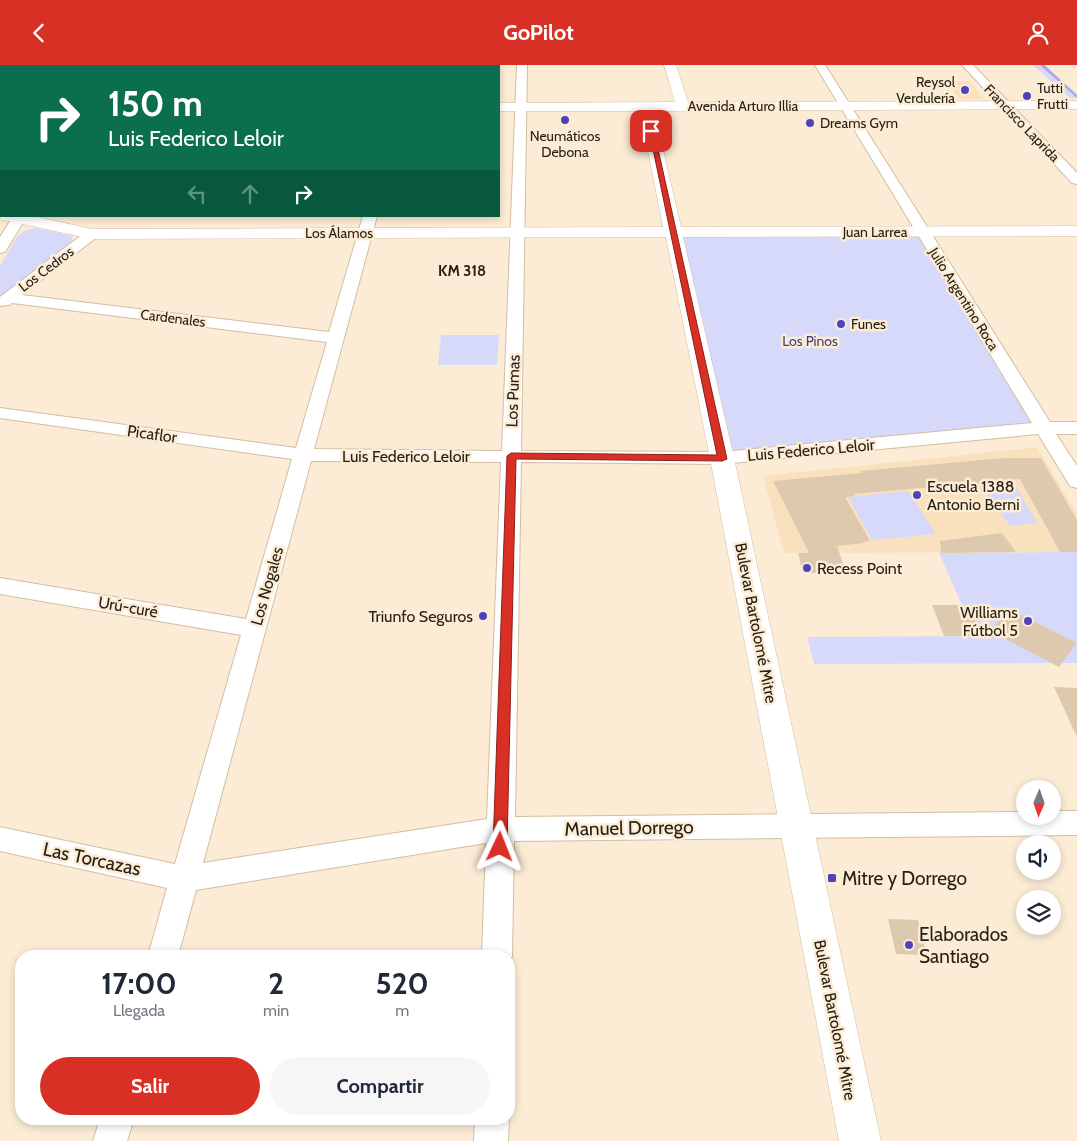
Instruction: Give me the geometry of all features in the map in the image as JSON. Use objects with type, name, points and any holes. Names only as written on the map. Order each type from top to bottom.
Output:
[{"type":"street","name":"Los Pumas","points":[[497,950],[522,65]]},
{"type":"street","points":[[670,65],[683,107]]},
{"type":"street","name":"Julio Argentino Roca","points":[[820,65],[1077,481]]},
{"type":"street","name":"Francisco Laprida","points":[[966,65],[1077,180]]},
{"type":"street","name":"Avenida Arturo Illia","points":[[500,107],[1077,105]]},
{"type":"street","name":"Bulevar Bartolomé Mitre","points":[[646,107],[722,459],[860,1141]]},
{"type":"street","points":[[0,249],[14,217]]},
{"type":"street","name":"Los Álamos","points":[[14,217],[92,234],[368,225],[518,233],[673,233]]},
{"type":"street","name":"Los Nogales","points":[[164,950],[368,225]]},
{"type":"street","name":"Juan Larrea","points":[[673,233],[1077,231]]},
{"type":"street","name":"Los Cedros","points":[[4,301],[92,234]]},
{"type":"street","name":"Cardenales","points":[[4,301],[337,338]]},
{"type":"street","name":"Picaflor","points":[[0,413],[304,455]]},
{"type":"street","name":"Luis Federico Leloir","points":[[304,455],[722,459],[1043,428],[1077,428]]},
{"type":"street","name":"Urú-curé","points":[[0,586],[255,629]]},
{"type":"street","name":"Manuel Dorrego","points":[[184,879],[501,829],[1077,823]]},
{"type":"street","name":"Las Torcazas","points":[[0,839],[184,879]]},
{"type":"street","points":[[110,1141],[115,1125]]},
{"type":"street","points":[[491,1141],[492,1125]]},
{"type":"shaded area","name":"Reysol Verdulería","points":[[945,81],[969,81],[984,99],[960,99]]},
{"type":"shaded area","name":"Escuela 1388 Antonio Berni","points":[[1037,447],[1077,514],[1077,552],[784,553],[763,476]]},
{"type":"green space","points":[[1033,65],[1045,65],[1077,94],[1077,98],[1070,98]]},
{"type":"green space","points":[[35,228],[73,236],[72,241],[0,298],[0,266],[17,237],[24,231]]},
{"type":"green space","name":"Los Pinos","points":[[673,232],[922,232],[1043,428],[722,458]]},
{"type":"green space","points":[[441,335],[499,335],[497,365],[438,365]]},
{"type":"green space","points":[[1013,481],[1037,523],[1010,526],[979,484]]},
{"type":"green space","points":[[908,491],[936,534],[872,540],[848,497]]},
{"type":"green space","name":"Williams Fútbol 5","points":[[1077,552],[1077,663],[814,664],[807,637],[985,636],[971,605],[962,605],[939,553]]},
{"type":"building","points":[[1004,458],[1041,458],[1077,520],[1077,552],[1060,552],[1020,479],[854,494],[855,496],[845,497],[870,541],[837,546],[846,573],[803,573],[798,553],[809,553],[773,481],[862,473],[861,471]]},
{"type":"building","points":[[1002,533],[1016,552],[941,553],[940,541]]},
{"type":"building","points":[[932,605],[971,605],[985,636],[944,636]]},
{"type":"building","points":[[1009,609],[1077,643],[1059,667],[990,631]]},
{"type":"building","points":[[1054,687],[1077,688],[1077,737]]},
{"type":"building","points":[[888,919],[918,920],[927,955],[896,954]]},
{"type":"waterway","points":[[1042,65],[1077,97]]},
{"type":"place","name":"Reysol Verdulería","points":[[965,90]]},
{"type":"place","name":"Tutti Frutti","points":[[1027,96]]},
{"type":"place","name":"Neumáticos Debona","points":[[565,120]]},
{"type":"place","name":"Dreams Gym","points":[[810,123]]},
{"type":"place","name":"Funes","points":[[841,324]]},
{"type":"place","name":"Escuela 1388 Antonio Berni","points":[[917,495]]},
{"type":"place","name":"Recess Point","points":[[807,568]]},
{"type":"place","name":"Triunfo Seguros","points":[[483,616]]},
{"type":"place","name":"Williams Fútbol 5","points":[[1028,621]]},
{"type":"place","name":"Mitre y Dorrego","points":[[832,878]]},
{"type":"place","name":"Elaborados Santiago","points":[[909,945]]},
{"type":"district","name":"KM 318","points":[[462,271]]},
{"type":"route","points":[[500,847],[511,456],[722,459],[651,131]]}]
